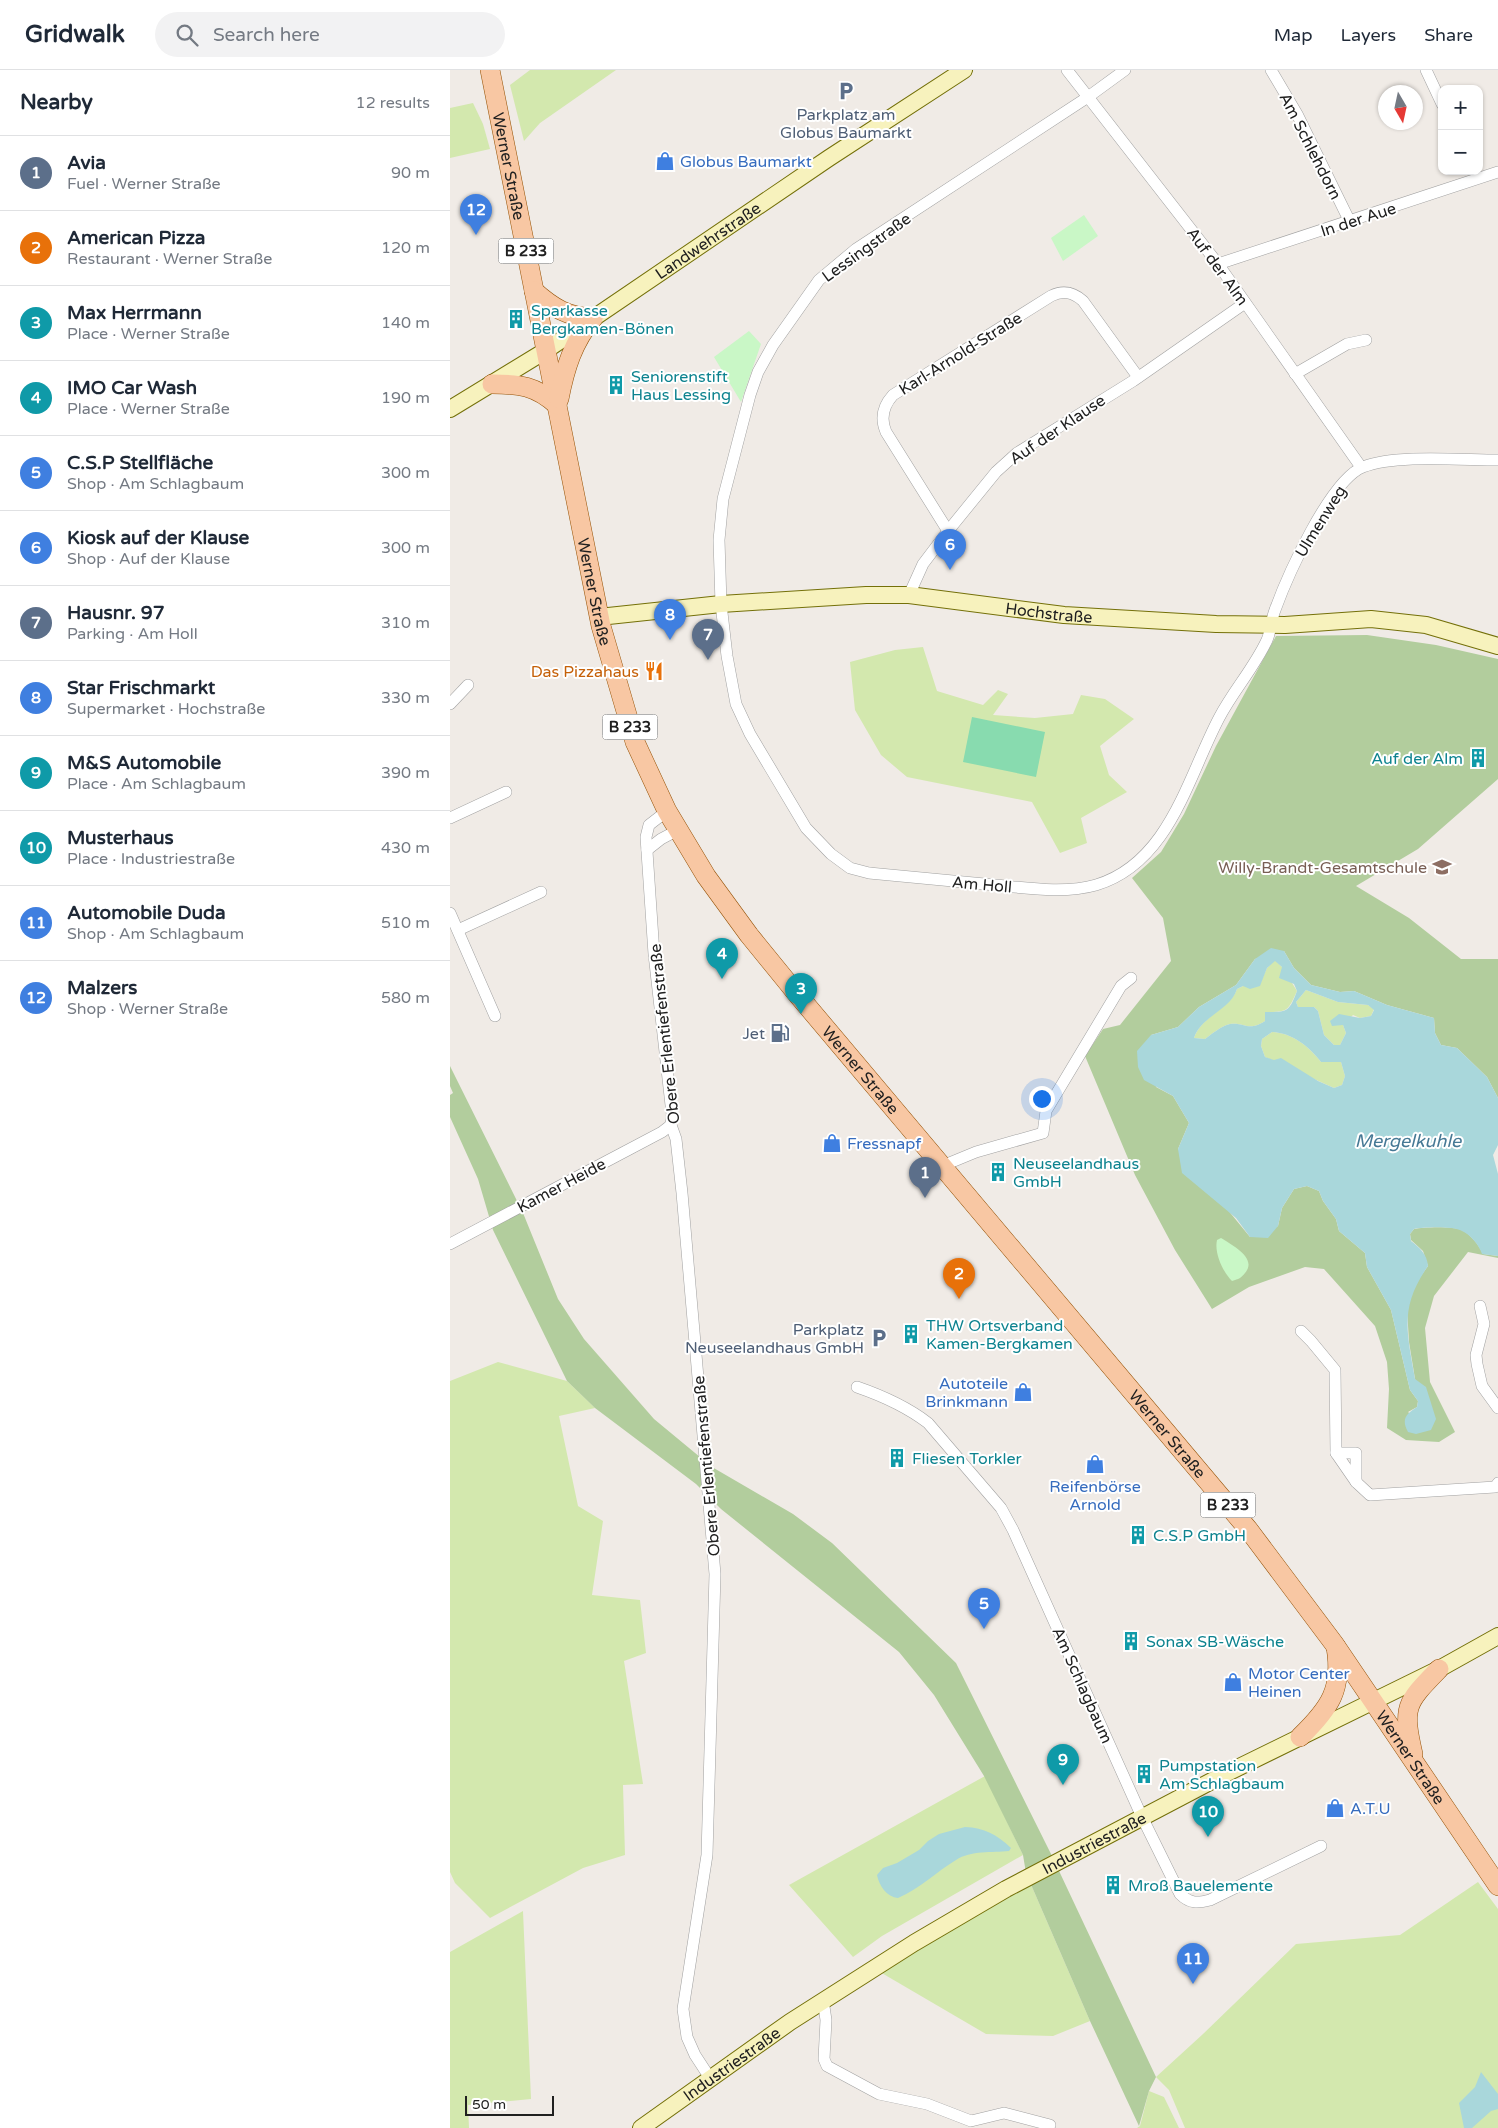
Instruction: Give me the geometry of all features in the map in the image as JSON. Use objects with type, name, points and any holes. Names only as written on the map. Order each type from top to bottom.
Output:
[{"type":"main road","name":"Werner Straße","points":[[490,70],[599,617],[635,742],[667,812],[706,876],[749,935],[1248,1529],[1335,1645],[1498,1886]]},
{"type":"main road","points":[[534,291],[561,312],[580,318],[594,318]]},
{"type":"main road","points":[[492,384],[514,384],[531,388],[544,393],[557,405],[573,350],[580,334],[594,318]]},
{"type":"main road","points":[[1300,1737],[1321,1717],[1332,1698],[1339,1666],[1335,1645]]},
{"type":"main road","points":[[1416,1765],[1408,1733],[1408,1705],[1414,1694],[1439,1669]]},
{"type":"street","name":"Landwehrstraße","points":[[450,409],[546,350],[829,158],[964,70]]},
{"type":"street","name":"Auf der Alm","points":[[1067,70],[1218,264],[1361,467]]},
{"type":"street","name":"Lessingstraße","points":[[721,604],[719,540],[723,499],[750,395],[758,372],[790,318],[819,280],[856,250],[1088,97],[1125,70]]},
{"type":"street","name":"Am Schlehdorn","points":[[1271,70],[1297,114],[1350,222]]},
{"type":"street","points":[[1426,70],[1438,96]]},
{"type":"street","name":"In der Aue","points":[[1218,264],[1350,222],[1476,176],[1498,172]]},
{"type":"street","name":"Karl-Arnold-Straße","points":[[948,531],[884,427],[883,411],[893,395],[1051,296],[1062,292],[1074,294],[1083,301],[1138,377]]},
{"type":"street","name":"Auf der Klause","points":[[909,595],[923,564],[948,531],[996,472],[1017,453],[1138,377],[1245,303]]},
{"type":"street","points":[[1296,374],[1347,344],[1366,340]]},
{"type":"street","points":[[1361,467],[1382,462],[1410,460],[1498,460]]},
{"type":"street","name":"Ulmenweg","points":[[1271,626],[1274,613],[1302,544],[1347,478],[1361,467]]},
{"type":"street","name":"Hochstraße","points":[[599,617],[721,604],[866,595],[909,595],[1064,615],[1271,626],[1380,620],[1426,625],[1498,646]]},
{"type":"street","name":"Am Holl","points":[[721,604],[727,656],[736,704],[750,734],[806,828],[831,854],[850,868],[869,873],[1052,889],[1079,889],[1108,881],[1130,869],[1150,852],[1171,818],[1220,717],[1267,640],[1271,626]]},
{"type":"street","points":[[450,704],[468,685]]},
{"type":"street","points":[[450,818],[506,792]]},
{"type":"street","name":"Obere Erlentiefenstraße","points":[[667,812],[649,825],[647,831],[647,850],[654,954],[672,1114],[671,1125],[676,1139],[681,1185],[715,1574],[707,1855],[683,2009],[687,2037],[710,2078]]},
{"type":"street","points":[[647,850],[661,838],[678,830]]},
{"type":"street","points":[[458,930],[541,892]]},
{"type":"street","points":[[450,913],[495,1016]]},
{"type":"street","points":[[942,1166],[976,1152],[1043,1133],[1046,1112],[1121,986],[1131,978]]},
{"type":"street","name":"Kamer Heide","points":[[450,1244],[662,1132],[671,1125]]},
{"type":"street","points":[[1480,1306],[1484,1324],[1476,1356],[1476,1364],[1482,1386],[1498,1408]]},
{"type":"street","points":[[1301,1331],[1311,1340],[1334,1370],[1336,1453],[1356,1482],[1370,1495],[1495,1487],[1498,1483]]},
{"type":"street","name":"Am Schlagbaum","points":[[857,1387],[887,1397],[928,1423],[1001,1508],[1026,1558],[1142,1817],[1180,1894],[1186,1900],[1199,1903],[1210,1900],[1321,1846]]},
{"type":"street","points":[[1336,1453],[1356,1453],[1356,1482]]},
{"type":"street","name":"Industriestraße","points":[[641,2128],[823,2000],[914,1943],[998,1894],[1142,1817],[1439,1669],[1498,1636]]},
{"type":"street","points":[[823,2000],[826,2020],[824,2059],[828,2066],[879,2094],[926,2104],[971,2121],[1004,2114],[1050,2125]]},
{"type":"green space","points":[[530,70],[616,70],[540,123],[524,141],[510,85]]},
{"type":"green space","points":[[473,103],[483,124],[490,149],[450,158],[450,108]]},
{"type":"green space","points":[[1084,215],[1098,236],[1063,261],[1051,238]]},
{"type":"green space","points":[[749,331],[761,344],[741,402],[714,357]]},
{"type":"green space","points":[[1367,635],[1436,645],[1498,659],[1498,779],[1418,849],[1356,886],[1409,918],[1461,959],[1498,959],[1498,1098],[1487,1077],[1457,1048],[1441,1045],[1435,1033],[1434,1018],[1387,1005],[1354,991],[1340,992],[1311,985],[1294,968],[1284,951],[1255,959],[1236,985],[1199,1007],[1178,1027],[1151,1035],[1156,1087],[1173,1096],[1189,1123],[1178,1149],[1250,1237],[1278,1226],[1282,1208],[1294,1189],[1307,1186],[1319,1191],[1323,1201],[1336,1219],[1339,1231],[1365,1253],[1367,1267],[1391,1310],[1410,1390],[1418,1401],[1417,1407],[1408,1412],[1431,1430],[1415,1379],[1409,1342],[1407,1309],[1415,1284],[1428,1266],[1423,1251],[1411,1240],[1410,1234],[1414,1229],[1419,1228],[1438,1227],[1462,1230],[1472,1237],[1483,1254],[1498,1256],[1498,1258],[1468,1252],[1434,1296],[1425,1328],[1430,1382],[1455,1432],[1439,1442],[1406,1440],[1387,1428],[1389,1389],[1387,1362],[1375,1326],[1324,1269],[1305,1267],[1249,1287],[1212,1309],[1175,1250],[1135,1175],[1085,1056],[1103,1029],[1120,1025],[1171,961],[1163,918],[1132,878],[1161,852],[1184,814],[1216,746],[1276,636]]},
{"type":"green space","points":[[923,647],[937,691],[983,705],[998,690],[1008,694],[993,715],[1035,718],[1073,714],[1081,695],[1105,699],[1134,719],[1100,746],[1109,775],[1127,792],[1081,818],[1087,843],[1060,853],[1032,802],[907,777],[881,755],[855,710],[850,662],[895,650]]},
{"type":"green space","points":[[972,717],[1045,732],[1036,777],[963,762]]},
{"type":"green space","points":[[1275,960],[1282,967],[1297,991],[1286,1009],[1279,1012],[1266,1012],[1265,1021],[1254,1026],[1230,1024],[1220,1028],[1205,1039],[1194,1038],[1203,1023],[1234,996],[1237,989],[1243,986],[1259,986],[1267,968]]},
{"type":"green space","points":[[1306,990],[1338,1002],[1368,1005],[1374,1009],[1371,1016],[1360,1018],[1353,1015],[1343,1025],[1346,1033],[1340,1045],[1334,1045],[1324,1035],[1318,1011],[1314,1007],[1298,1007],[1296,1002]]},
{"type":"green space","points":[[1272,1032],[1300,1041],[1321,1062],[1341,1062],[1345,1076],[1342,1085],[1334,1088],[1265,1057],[1261,1046],[1262,1039]]},
{"type":"green space","points":[[450,1066],[523,1213],[558,1299],[584,1339],[654,1419],[712,1467],[793,1514],[832,1543],[956,1663],[1052,1856],[1156,2077],[1149,2091],[1139,2126],[1090,2021],[1026,1873],[1023,1855],[984,1776],[934,1695],[899,1652],[721,1509],[696,1484],[595,1408],[567,1381],[493,1230],[478,1179],[450,1117],[450,1095],[453,1093],[450,1086]]},
{"type":"green space","points":[[1221,1238],[1242,1252],[1248,1262],[1244,1275],[1232,1281],[1225,1273],[1218,1256],[1216,1245],[1217,1240]]},
{"type":"green space","points":[[498,1362],[567,1381],[595,1408],[559,1416],[578,1506],[603,1521],[592,1595],[640,1600],[646,1653],[624,1661],[643,1784],[623,1785],[625,1855],[583,1868],[490,1918],[455,1883],[450,1872],[450,1381]]},
{"type":"green space","points":[[985,1776],[1023,1855],[882,1936],[853,1957],[789,1885]]},
{"type":"green space","points":[[1026,1873],[1090,2021],[1053,2036],[986,2034],[868,1965]]},
{"type":"green space","points":[[1478,1882],[1498,1909],[1498,2128],[1185,2128],[1169,2090],[1156,2077],[1296,1944],[1400,1935]]},
{"type":"green space","points":[[523,1911],[531,2099],[468,2105],[469,2128],[450,2128],[450,1952]]},
{"type":"green space","points":[[1149,2091],[1164,2097],[1179,2128],[1137,2128],[1140,2126]]},
{"type":"water","name":"Mergelkuhle","points":[[1271,948],[1284,951],[1294,968],[1311,985],[1340,992],[1354,991],[1387,1005],[1434,1018],[1435,1033],[1441,1045],[1457,1048],[1487,1077],[1498,1098],[1498,1145],[1493,1155],[1498,1174],[1498,1256],[1482,1254],[1477,1244],[1458,1229],[1419,1228],[1414,1229],[1410,1234],[1411,1241],[1422,1252],[1428,1266],[1419,1281],[1409,1308],[1408,1334],[1415,1379],[1426,1387],[1436,1419],[1431,1430],[1416,1434],[1408,1432],[1405,1420],[1410,1412],[1417,1407],[1418,1401],[1410,1390],[1391,1310],[1367,1267],[1365,1253],[1339,1231],[1336,1219],[1323,1201],[1319,1191],[1307,1186],[1294,1189],[1282,1208],[1278,1226],[1268,1238],[1250,1237],[1236,1218],[1182,1173],[1178,1149],[1189,1123],[1173,1096],[1144,1080],[1138,1067],[1137,1051],[1151,1035],[1178,1027],[1199,1007],[1236,985],[1255,959]],"holes":[[[1275,961],[1282,967],[1279,978],[1294,984],[1297,991],[1287,1009],[1279,1012],[1265,1012],[1265,1021],[1254,1026],[1230,1024],[1220,1028],[1205,1039],[1194,1038],[1203,1024],[1229,1002],[1237,989],[1243,986],[1250,989],[1260,986],[1267,968]],[[1306,990],[1338,1002],[1368,1005],[1374,1010],[1371,1016],[1360,1018],[1339,1014],[1330,1021],[1332,1026],[1343,1025],[1346,1033],[1340,1045],[1334,1045],[1324,1035],[1318,1011],[1314,1007],[1298,1007],[1296,1002]],[[1272,1032],[1286,1035],[1300,1041],[1321,1062],[1341,1062],[1345,1076],[1342,1085],[1334,1088],[1318,1081],[1281,1058],[1274,1060],[1265,1057],[1261,1046],[1262,1039]]]},
{"type":"water","points":[[965,1827],[990,1833],[1011,1848],[1009,1851],[975,1853],[962,1857],[914,1890],[898,1898],[890,1896],[884,1890],[877,1875],[883,1868],[897,1863],[919,1850],[939,1834]]},
{"type":"water","points":[[1481,2072],[1498,2094],[1498,2109],[1491,2111],[1472,2128],[1464,2128],[1459,2103],[1475,2087]]},
{"type":"place","name":"Parkplatz am Globus Baumarkt","points":[[846,91]]},
{"type":"place","name":"Globus Baumarkt","points":[[665,161]]},
{"type":"place","name":"Malzers","points":[[476,235]]},
{"type":"place","name":"Sparkasse Bergkamen-Bönen","points":[[516,319]]},
{"type":"place","name":"Seniorenstift Haus Lessing","points":[[616,385]]},
{"type":"place","name":"Kiosk auf der Klause","points":[[950,570]]},
{"type":"place","name":"Star Frischmarkt","points":[[670,640]]},
{"type":"place","name":"Hausnr. 97","points":[[708,660]]},
{"type":"place","name":"Das Pizzahaus","points":[[654,671]]},
{"type":"place","name":"Auf der Alm","points":[[1478,758]]},
{"type":"place","name":"Willy-Brandt-Gesamtschule","points":[[1442,867]]},
{"type":"place","name":"IMO Car Wash","points":[[722,979]]},
{"type":"place","name":"Max Herrmann","points":[[801,1014]]},
{"type":"place","name":"Jet","points":[[780,1033]]},
{"type":"place","name":"Fressnapf","points":[[832,1143]]},
{"type":"place","name":"Neuseelandhaus GmbH","points":[[998,1172]]},
{"type":"place","name":"Avia","points":[[925,1198]]},
{"type":"place","name":"American Pizza","points":[[959,1299]]},
{"type":"place","name":"THW Ortsverband Kamen-Bergkamen","points":[[911,1334]]},
{"type":"place","name":"Parkplatz Neuseelandhaus GmbH","points":[[879,1338]]},
{"type":"place","name":"Autoteile Brinkmann","points":[[1023,1392]]},
{"type":"place","name":"Fliesen Torkler","points":[[897,1458]]},
{"type":"place","name":"Reifenbörse Arnold","points":[[1095,1464]]},
{"type":"place","name":"C.S.P GmbH","points":[[1138,1535]]},
{"type":"place","name":"C.S.P Stellfläche","points":[[984,1629]]},
{"type":"place","name":"Sonax SB-Wäsche","points":[[1131,1641]]},
{"type":"place","name":"Motor Center Heinen","points":[[1233,1682]]},
{"type":"place","name":"Pumpstation Am Schlagbaum","points":[[1144,1774]]},
{"type":"place","name":"M&S Automobile","points":[[1063,1785]]},
{"type":"place","name":"A.T.U","points":[[1335,1808]]},
{"type":"place","name":"Musterhaus","points":[[1208,1837]]},
{"type":"place","name":"Mroß Bauelemente","points":[[1113,1885]]},
{"type":"place","name":"Automobile Duda","points":[[1193,1984]]}]
